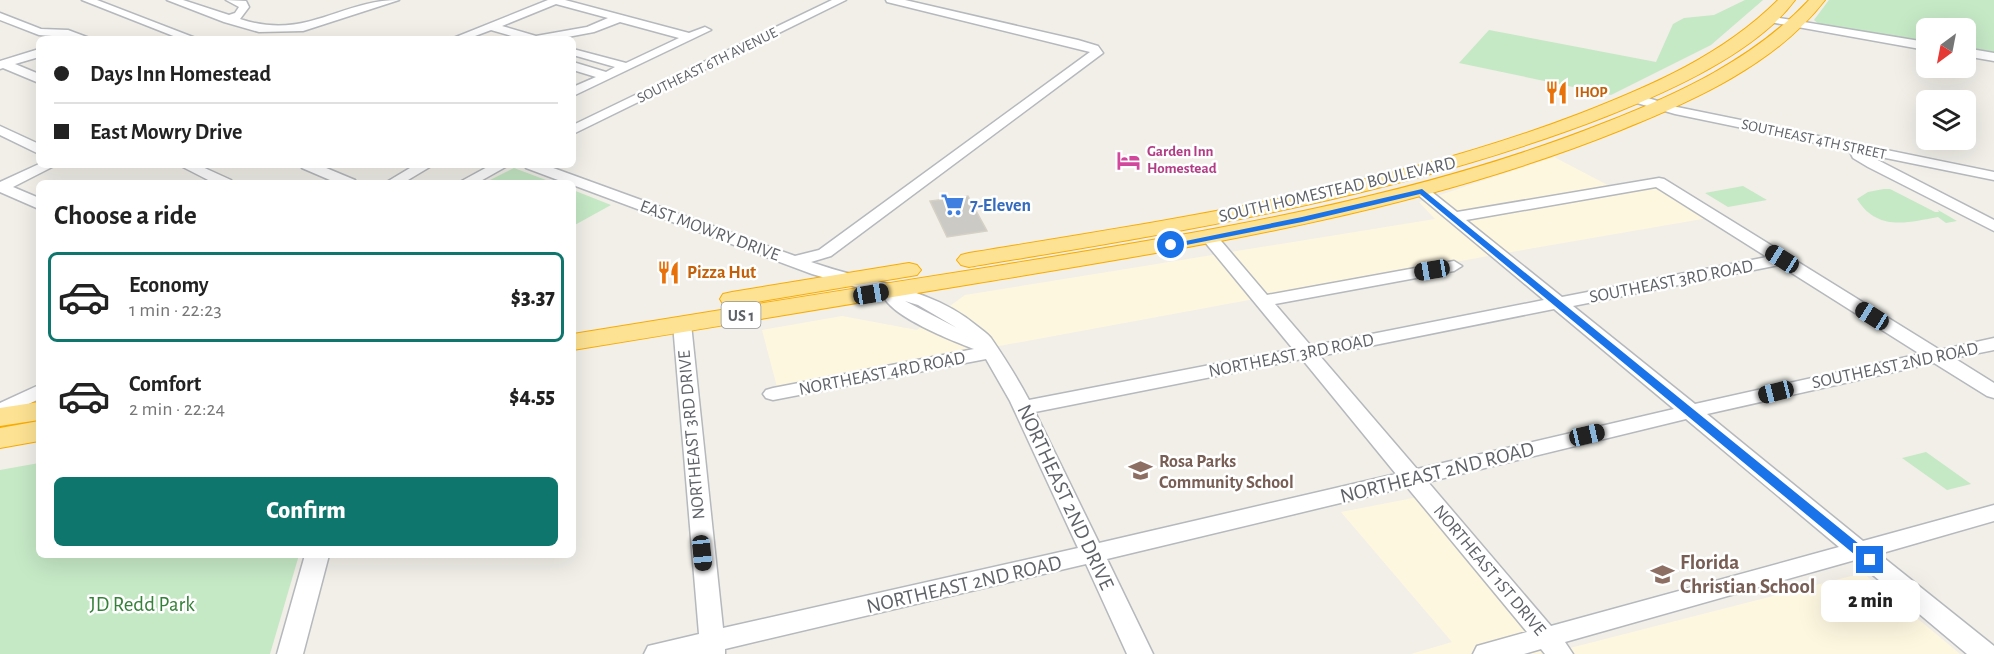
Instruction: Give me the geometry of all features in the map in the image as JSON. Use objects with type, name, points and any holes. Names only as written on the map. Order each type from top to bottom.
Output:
[{"type":"highway","name":"SOUTH HOMESTEAD BOULEVARD","points":[[850,279],[1195,222],[1392,179],[1501,148],[1562,128],[1635,98],[1712,58],[1768,19],[1787,0]]},
{"type":"highway","name":"SOUTH HOMESTEAD BOULEVARD","points":[[891,291],[1210,238],[1290,222],[1422,191],[1557,149],[1662,107],[1742,64],[1796,23],[1817,0]]},
{"type":"highway","points":[[1422,191],[1421,183],[1426,180],[1493,159],[1501,148]]},
{"type":"highway","points":[[1290,222],[1302,208],[1388,188],[1393,184],[1392,179]]},
{"type":"highway","name":"US 1","points":[[576,324],[850,279]]},
{"type":"highway","name":"US 1","points":[[576,342],[891,291]]},
{"type":"highway","points":[[0,417],[36,411]]},
{"type":"highway","points":[[0,438],[36,432]]},
{"type":"street","points":[[87,0],[184,36]]},
{"type":"street","points":[[172,0],[259,29],[295,28],[331,21],[394,0]]},
{"type":"street","points":[[228,20],[239,15],[244,7],[242,3],[231,0]]},
{"type":"street","name":"SOUTHEAST 6TH AVENUE","points":[[576,129],[841,0]]},
{"type":"street","points":[[794,261],[825,253],[1094,58],[1097,53],[1094,49],[891,0]]},
{"type":"street","points":[[464,36],[557,1],[690,37]]},
{"type":"street","points":[[0,16],[39,32],[68,33],[76,36]]},
{"type":"street","points":[[554,36],[590,30],[620,18]]},
{"type":"street","points":[[1768,19],[1916,44]]},
{"type":"street","points":[[490,26],[525,36]]},
{"type":"street","points":[[286,36],[295,28]]},
{"type":"street","points":[[576,51],[589,38],[590,30]]},
{"type":"street","points":[[576,91],[705,30]]},
{"type":"street","points":[[472,33],[482,36]]},
{"type":"street","points":[[576,52],[627,67]]},
{"type":"street","points":[[3,65],[36,54]]},
{"type":"street","points":[[1976,54],[1994,57]]},
{"type":"street","points":[[3,65],[36,78]]},
{"type":"street","points":[[576,67],[607,76]]},
{"type":"street","name":"SOUTHEAST 4TH STREET","points":[[1635,98],[1662,107],[1994,176]]},
{"type":"street","points":[[0,130],[36,148]]},
{"type":"street","points":[[1855,147],[1858,155],[1873,164],[1994,226]]},
{"type":"street","points":[[0,187],[42,168]]},
{"type":"street","points":[[193,168],[219,180]]},
{"type":"street","points":[[314,168],[343,180]]},
{"type":"street","points":[[398,180],[420,168]]},
{"type":"street","points":[[471,180],[496,168]]},
{"type":"street","name":"EAST MOWRY DRIVE","points":[[539,168],[572,180]]},
{"type":"street","name":"EAST MOWRY DRIVE","points":[[576,181],[818,270],[891,291]]},
{"type":"street","points":[[1454,217],[1659,182],[1994,392]]},
{"type":"street","points":[[0,187],[36,203]]},
{"type":"street","points":[[1422,191],[1985,654]]},
{"type":"street","name":"NORTHEAST 1ST DRIVE","points":[[1210,238],[1553,646]]},
{"type":"street","points":[[818,270],[825,260],[825,253]]},
{"type":"street","name":"SOUTHEAST 3RD ROAD","points":[[1559,303],[1782,259]]},
{"type":"street","points":[[1263,301],[1454,266]]},
{"type":"street","points":[[891,291],[894,301],[908,311],[987,349]]},
{"type":"street","name":"NORTHEAST 3RD ROAD","points":[[1024,408],[1559,303]]},
{"type":"street","name":"NORTHEAST 3RD DRIVE","points":[[682,324],[713,648]]},
{"type":"street","name":"SOUTHEAST 2ND ROAD","points":[[1691,412],[1994,344]]},
{"type":"street","name":"NORTHEAST 4RD ROAD","points":[[773,394],[964,358],[987,349]]},
{"type":"street","name":"NORTHEAST 2ND DRIVE","points":[[987,349],[1000,364],[1024,408],[1140,654]]},
{"type":"street","points":[[0,411],[36,393]]},
{"type":"street","name":"NORTHEAST 2ND ROAD","points":[[657,654],[713,648],[1093,554],[1691,412]]},
{"type":"street","points":[[1486,654],[1553,646],[1994,513]]},
{"type":"street","points":[[290,654],[316,558]]},
{"type":"shaded area","points":[[1554,157],[1621,192],[1657,186],[1708,218],[1488,256],[777,387],[762,330],[842,316],[917,330],[965,295],[1435,219],[1419,202]]},
{"type":"shaded area","points":[[1439,493],[1570,648],[1863,573],[1960,654],[1411,654],[1452,642],[1341,512]]},
{"type":"green space","points":[[1745,0],[1763,0],[1711,45],[1611,95],[1459,63],[1489,30],[1656,62],[1673,24],[1684,18],[1714,15]]},
{"type":"green space","points":[[1829,0],[1994,0],[1994,54],[1976,51],[1976,18],[1916,18],[1916,40],[1820,25],[1814,20]]},
{"type":"green space","points":[[514,168],[546,180],[490,180]]},
{"type":"green space","points":[[1743,186],[1767,200],[1728,207],[1705,193]]},
{"type":"green space","points":[[1890,189],[1935,212],[1939,212],[1938,210],[1957,221],[1946,223],[1938,217],[1904,222],[1883,220],[1865,209],[1857,199],[1868,192]]},
{"type":"green space","points":[[576,191],[611,205],[576,224]]},
{"type":"green space","points":[[1926,452],[1971,484],[1947,490],[1902,458]]},
{"type":"green space","name":"JD Redd Park","points":[[36,464],[36,558],[298,558],[270,654],[0,654],[0,470]]},
{"type":"building","points":[[968,196],[987,231],[947,237],[930,201]]},
{"type":"place","name":"IHOP","points":[[1557,92]]},
{"type":"place","name":"Garden Inn Homestead","points":[[1129,160]]},
{"type":"place","name":"7-Eleven","points":[[952,205]]},
{"type":"place","name":"Pizza Hut","points":[[669,272]]},
{"type":"place","name":"Rosa Parks Community School","points":[[1141,471]]},
{"type":"place","name":"Florida Christian School","points":[[1662,574]]},
{"type":"route","points":[[1171,245],[1302,220],[1422,191],[1870,560]]}]
